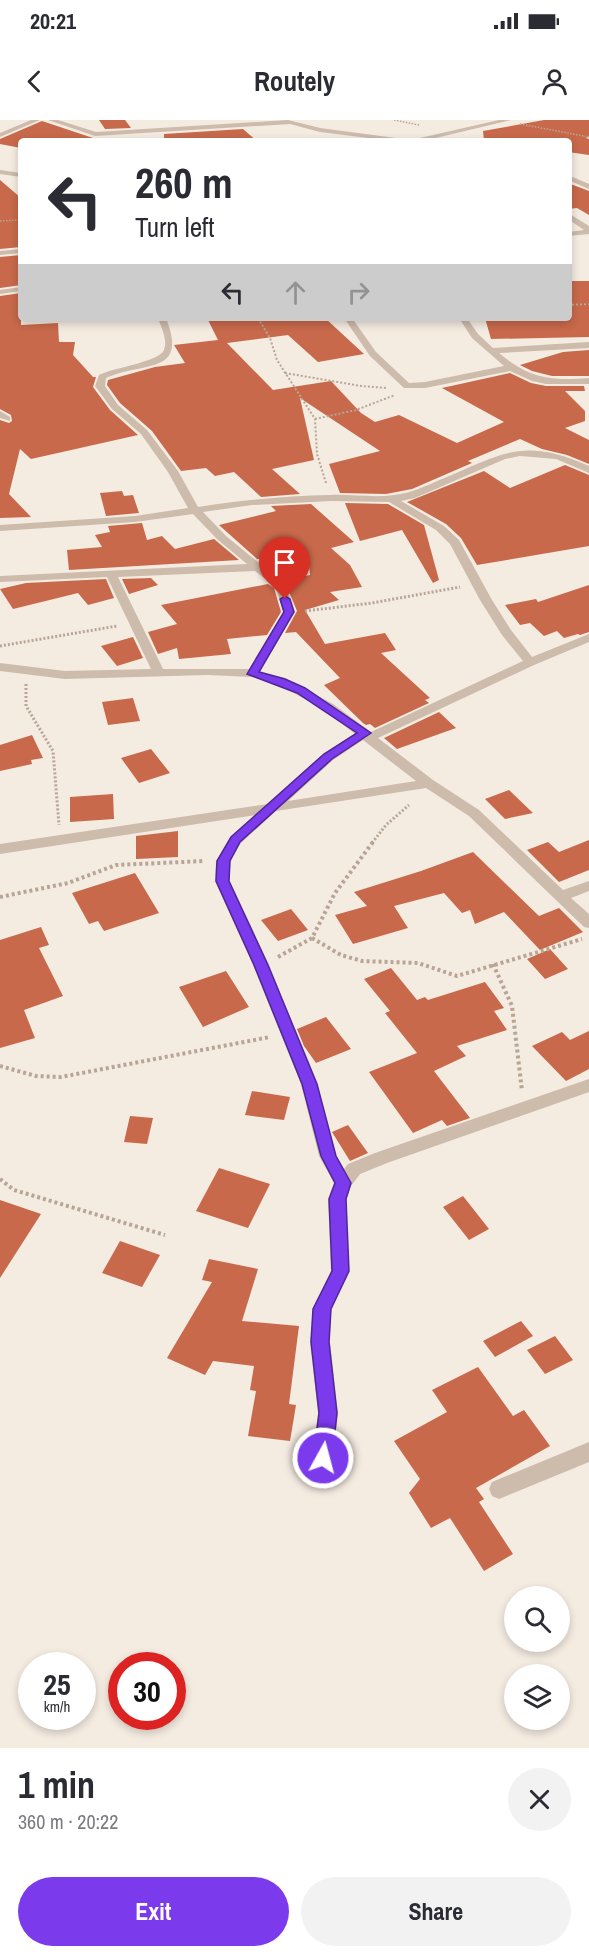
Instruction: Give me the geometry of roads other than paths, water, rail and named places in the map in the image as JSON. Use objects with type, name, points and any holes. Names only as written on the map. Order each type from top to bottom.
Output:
[{"type":"street","points":[[0,135],[37,120]]},
{"type":"street","points":[[51,120],[95,134],[101,138]]},
{"type":"street","points":[[279,120],[388,138]]},
{"type":"street","points":[[427,138],[508,120]]},
{"type":"street","points":[[172,123],[182,131]]},
{"type":"street","points":[[95,134],[182,131],[288,123]]},
{"type":"street","points":[[0,172],[18,175]]},
{"type":"street","points":[[572,179],[589,187]]},
{"type":"street","points":[[572,218],[589,231]]},
{"type":"street","points":[[572,233],[589,231]]},
{"type":"street","points":[[0,253],[18,251]]},
{"type":"street","points":[[0,292],[18,289]]},
{"type":"street","points":[[163,321],[170,339],[170,351],[167,355],[146,364],[108,372],[102,377],[100,386],[115,407],[144,432],[173,471],[194,509],[222,538],[260,567],[280,586],[289,612],[253,674]]},
{"type":"street","points":[[350,321],[373,354],[406,387],[510,368]]},
{"type":"street","points":[[465,321],[475,337],[510,368],[527,378],[546,382],[589,381]]},
{"type":"street","points":[[491,351],[589,345]]},
{"type":"street","points":[[0,528],[135,519],[252,502],[331,498],[391,499],[411,496],[502,457],[520,453],[558,456],[589,470]]},
{"type":"street","points":[[391,499],[440,528],[455,542],[506,632],[530,662]]},
{"type":"street","points":[[0,579],[260,567]]},
{"type":"street","points":[[111,574],[159,672]]},
{"type":"street","points":[[343,1183],[328,1156],[309,1084],[261,965],[222,881],[223,861],[236,840],[328,757],[367,735],[589,638]]},
{"type":"street","points":[[0,667],[65,675],[159,672],[253,674],[281,681],[301,691],[367,735],[433,786],[474,813],[589,923]]},
{"type":"street","points":[[0,849],[433,786]]},
{"type":"street","points":[[561,896],[589,886]]},
{"type":"street","points":[[323,1458],[328,1413],[320,1342],[322,1309],[340,1271],[338,1199],[343,1183],[354,1168],[589,1085]]},
{"type":"street","points":[[500,1489],[589,1452]]}]
